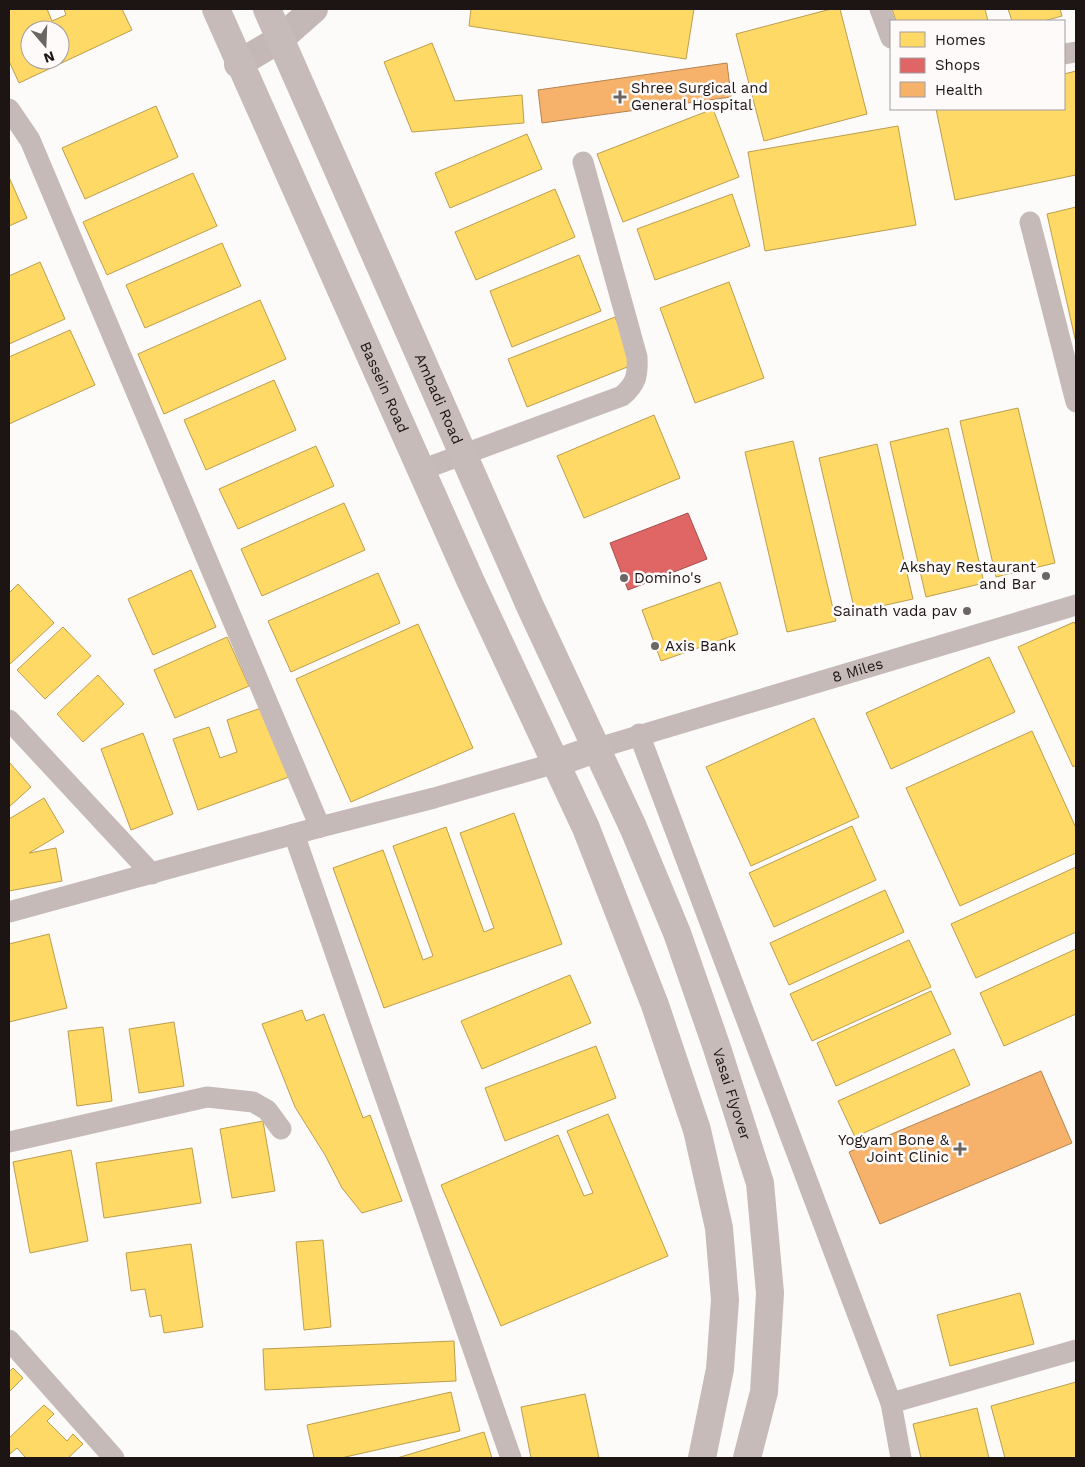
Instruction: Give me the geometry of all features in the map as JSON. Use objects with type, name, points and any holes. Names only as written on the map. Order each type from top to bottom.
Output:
[{"type":"main road","name":"Ambadi Road","points":[[267,9],[530,606],[598,748]]},
{"type":"main road","name":"Bassein Road","points":[[221,11],[238,64],[421,470],[556,763]]},
{"type":"main road","points":[[598,748],[556,763],[592,844],[655,1005],[697,1130],[719,1228],[725,1300],[720,1369],[702,1458]]},
{"type":"main road","name":"Vasai Flyover","points":[[598,748],[677,933],[717,1048],[760,1183],[770,1293],[764,1392],[747,1458]]},
{"type":"street","points":[[238,64],[280,39],[314,9]]},
{"type":"street","points":[[880,9],[890,35]]},
{"type":"street","points":[[9,109],[30,140],[320,827]]},
{"type":"street","points":[[421,470],[622,396],[632,388],[638,371],[637,357],[583,162]]},
{"type":"street","points":[[1030,222],[1073,373],[1076,402]]},
{"type":"street","name":"8 Miles","points":[[640,734],[1076,604]]},
{"type":"street","points":[[9,720],[152,874]]},
{"type":"street","points":[[598,748],[640,734],[891,1403],[900,1458]]},
{"type":"street","points":[[9,912],[320,827],[434,798],[556,763]]},
{"type":"street","points":[[294,834],[511,1458]]},
{"type":"street","points":[[9,1142],[207,1097],[253,1102],[267,1110],[281,1129]]},
{"type":"street","points":[[9,1340],[114,1458]]},
{"type":"street","points":[[891,1403],[1076,1350]]},
{"type":"building: Homes","points":[[9,9],[47,9],[52,20],[20,20],[20,70],[47,70],[19,83],[9,61]]},
{"type":"building: Homes","points":[[64,9],[122,9],[132,30],[70,59],[70,20],[54,20],[66,15]]},
{"type":"building: Homes","points":[[471,9],[694,9],[686,59],[469,26]]},
{"type":"building: Homes","points":[[831,9],[840,9],[867,114],[764,141],[736,34]]},
{"type":"building: Homes","points":[[892,9],[985,9],[988,20],[896,20]]},
{"type":"building: Homes","points":[[1008,9],[1060,9],[1062,16],[1048,20],[1012,20]]},
{"type":"building: Homes","points":[[432,43],[455,101],[522,95],[524,123],[412,132],[384,62]]},
{"type":"building: Homes","points":[[1076,71],[1076,175],[955,200],[936,110],[1065,110],[1065,74]]},
{"type":"building: Homes","points":[[156,106],[178,157],[85,199],[62,148]]},
{"type":"building: Homes","points":[[713,109],[739,177],[623,222],[597,154]]},
{"type":"building: Homes","points":[[898,126],[916,225],[765,251],[748,152]]},
{"type":"building: Homes","points":[[527,134],[542,169],[450,208],[435,173]]},
{"type":"building: Homes","points":[[193,173],[217,226],[107,275],[83,222]]},
{"type":"building: Homes","points":[[9,177],[27,218],[9,226]]},
{"type":"building: Homes","points":[[555,189],[575,237],[476,280],[455,232]]},
{"type":"building: Homes","points":[[732,194],[750,246],[655,280],[637,229]]},
{"type":"building: Homes","points":[[1076,207],[1076,343],[1047,214]]},
{"type":"building: Homes","points":[[222,243],[241,286],[145,328],[126,285]]},
{"type":"building: Homes","points":[[579,255],[601,311],[512,347],[490,291]]},
{"type":"building: Homes","points":[[40,262],[65,319],[9,344],[9,276]]},
{"type":"building: Homes","points":[[729,282],[764,378],[695,403],[660,308]]},
{"type":"building: Homes","points":[[260,300],[286,359],[164,414],[138,354]]},
{"type":"building: Homes","points":[[615,317],[635,364],[527,407],[508,359]]},
{"type":"building: Homes","points":[[70,330],[95,385],[9,424],[9,357]]},
{"type":"building: Homes","points":[[274,380],[296,430],[206,470],[184,420]]},
{"type":"building: Homes","points":[[1018,408],[1055,563],[996,577],[960,421]]},
{"type":"building: Homes","points":[[654,415],[680,478],[584,518],[557,456]]},
{"type":"building: Homes","points":[[948,428],[984,583],[926,597],[890,442]]},
{"type":"building: Homes","points":[[793,441],[836,621],[787,632],[745,452]]},
{"type":"building: Homes","points":[[877,444],[913,599],[855,612],[819,458]]},
{"type":"building: Homes","points":[[316,446],[334,486],[238,529],[219,489]]},
{"type":"building: Homes","points":[[344,503],[365,550],[262,596],[241,549]]},
{"type":"building: Homes","points":[[191,570],[216,627],[153,655],[128,599]]},
{"type":"building: Homes","points":[[378,573],[400,623],[291,672],[268,621]]},
{"type":"building: Homes","points":[[720,582],[738,634],[661,661],[642,610]]},
{"type":"building: Homes","points":[[18,584],[54,623],[9,665],[9,593]]},
{"type":"building: Homes","points":[[1074,622],[1076,626],[1076,765],[1073,767],[1018,647]]},
{"type":"building: Homes","points":[[418,624],[473,748],[351,802],[296,679]]},
{"type":"building: Homes","points":[[63,627],[91,656],[45,699],[17,670]]},
{"type":"building: Homes","points":[[227,637],[249,686],[175,718],[154,670]]},
{"type":"building: Homes","points":[[989,657],[1015,712],[891,769],[866,713]]},
{"type":"building: Homes","points":[[98,675],[124,704],[83,742],[57,714]]},
{"type":"building: Homes","points":[[264,707],[289,777],[198,810],[173,739],[209,727],[220,758],[237,752],[227,720]]},
{"type":"building: Homes","points":[[814,718],[859,817],[751,866],[706,767]]},
{"type":"building: Homes","points":[[1032,731],[1076,828],[1076,853],[960,906],[906,788]]},
{"type":"building: Homes","points":[[143,733],[173,814],[131,830],[101,749]]},
{"type":"building: Homes","points":[[9,762],[31,787],[9,807]]},
{"type":"building: Homes","points":[[44,798],[64,832],[29,853],[56,848],[62,881],[9,891],[9,819]]},
{"type":"building: Homes","points":[[514,813],[562,944],[384,1008],[333,868],[383,850],[423,960],[433,956],[393,846],[446,827],[484,932],[494,928],[460,833]]},
{"type":"building: Homes","points":[[852,826],[876,880],[774,927],[749,873]]},
{"type":"building: Homes","points":[[1076,867],[1076,932],[976,978],[951,924]]},
{"type":"building: Homes","points":[[885,890],[904,932],[789,985],[770,943]]},
{"type":"building: Homes","points":[[49,934],[67,1008],[9,1022],[9,944]]},
{"type":"building: Homes","points":[[909,940],[931,987],[812,1041],[790,994]]},
{"type":"building: Homes","points":[[1076,949],[1076,1014],[1004,1046],[980,993]]},
{"type":"building: Homes","points":[[570,975],[591,1023],[482,1069],[461,1021]]},
{"type":"building: Homes","points":[[931,991],[951,1034],[836,1086],[817,1043]]},
{"type":"building: Homes","points":[[302,1010],[306,1021],[324,1014],[363,1118],[370,1115],[402,1201],[362,1213],[342,1188],[325,1155],[295,1107],[262,1024]]},
{"type":"building: Homes","points":[[174,1022],[184,1086],[139,1093],[129,1029]]},
{"type":"building: Homes","points":[[103,1027],[112,1101],[77,1106],[68,1031]]},
{"type":"building: Homes","points":[[596,1046],[616,1098],[505,1141],[485,1088]]},
{"type":"building: Homes","points":[[954,1049],[970,1085],[855,1137],[838,1101]]},
{"type":"building: Homes","points":[[608,1114],[668,1256],[501,1326],[441,1185],[558,1135],[584,1196],[593,1193],[567,1131]]},
{"type":"building: Homes","points":[[263,1121],[275,1191],[232,1198],[220,1129]]},
{"type":"building: Homes","points":[[192,1148],[201,1203],[104,1218],[96,1163]]},
{"type":"building: Homes","points":[[71,1150],[88,1241],[30,1253],[13,1162]]},
{"type":"building: Homes","points":[[323,1240],[331,1327],[304,1330],[296,1242]]},
{"type":"building: Homes","points":[[191,1244],[203,1327],[164,1333],[161,1315],[150,1317],[145,1289],[131,1291],[126,1253]]},
{"type":"building: Homes","points":[[1020,1293],[1034,1344],[950,1366],[937,1315]]},
{"type":"building: Homes","points":[[454,1341],[456,1381],[265,1390],[263,1349]]},
{"type":"building: Homes","points":[[13,1368],[23,1378],[9,1392],[9,1372]]},
{"type":"building: Homes","points":[[1076,1382],[1076,1458],[1005,1458],[991,1406]]},
{"type":"building: Homes","points":[[451,1392],[460,1431],[341,1458],[314,1458],[307,1425]]},
{"type":"building: Homes","points":[[585,1394],[599,1458],[531,1458],[521,1407]]},
{"type":"building: Homes","points":[[44,1405],[54,1414],[47,1421],[67,1441],[73,1434],[83,1444],[68,1458],[26,1458],[17,1448],[10,1454],[9,1438]]},
{"type":"building: Homes","points":[[977,1408],[989,1458],[921,1458],[913,1424]]},
{"type":"building: Homes","points":[[484,1432],[492,1458],[397,1458]]},
{"type":"building: Shops","points":[[688,513],[707,559],[628,590],[610,543]]},
{"type":"building: Health","points":[[727,63],[731,97],[542,123],[538,90]]},
{"type":"building: Health","points":[[1041,1071],[1072,1143],[880,1224],[849,1152]]},
{"type":"place","name":"Shree Surgical and General Hospital","points":[[620,97]]},
{"type":"place","name":"Akshay Restaurant and Bar","points":[[1046,576]]},
{"type":"place","name":"Domino's","points":[[624,578]]},
{"type":"place","name":"Sainath vada pav","points":[[967,611]]},
{"type":"place","name":"Axis Bank","points":[[655,646]]},
{"type":"place","name":"Yogyam Bone & Joint Clinic","points":[[960,1149]]}]
